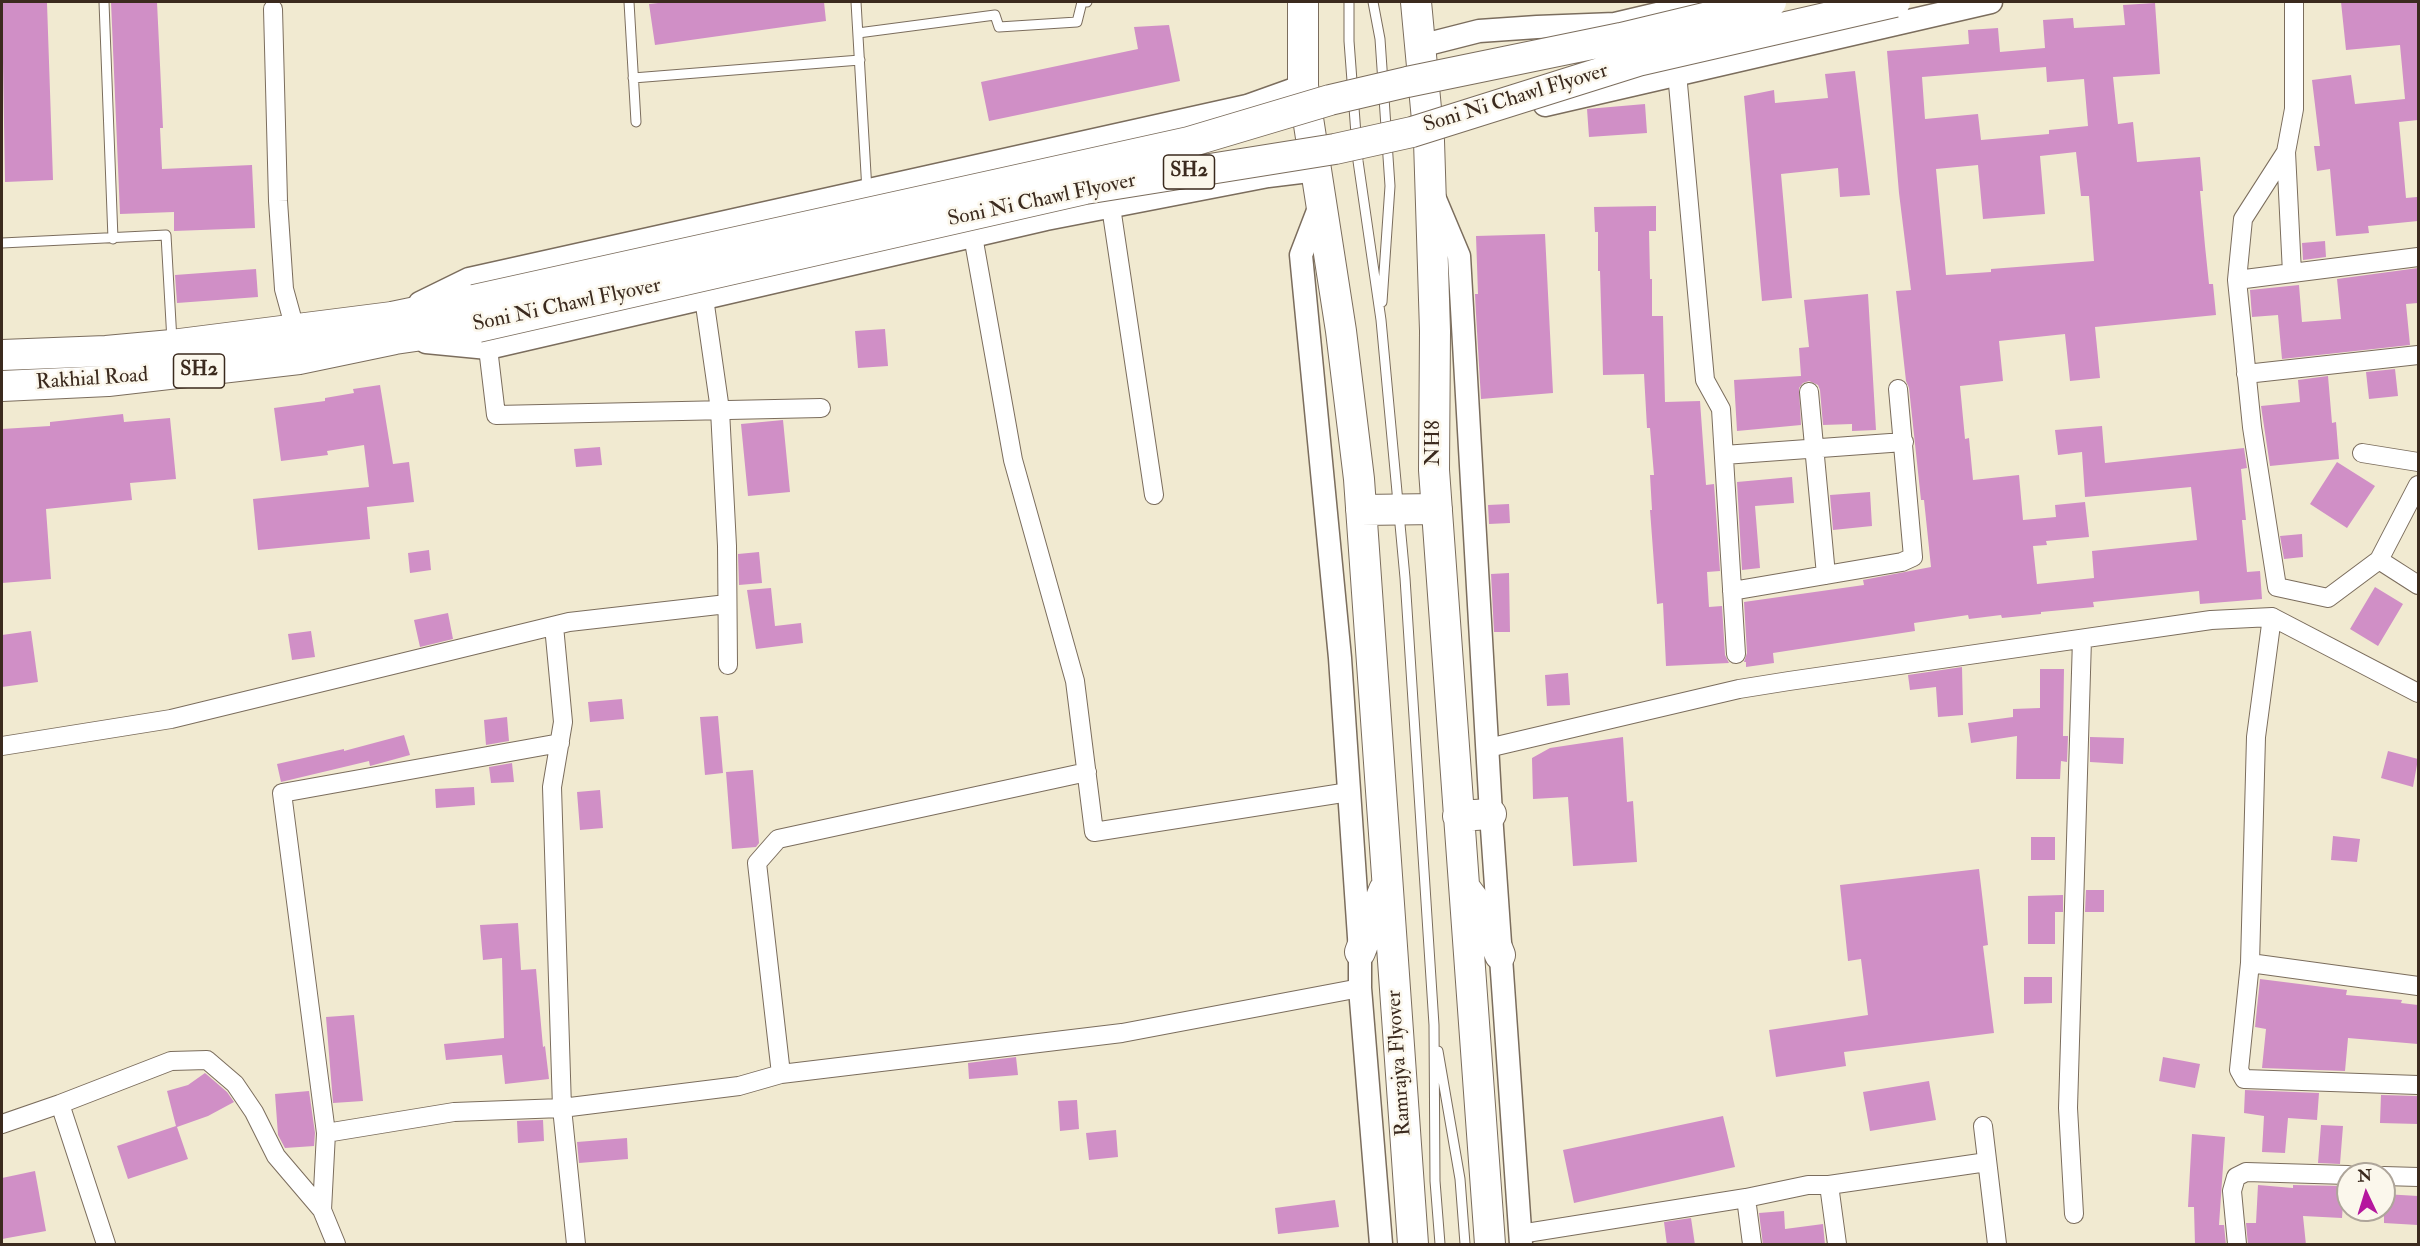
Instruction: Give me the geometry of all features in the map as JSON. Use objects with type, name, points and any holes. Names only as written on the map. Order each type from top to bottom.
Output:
[{"type":"main road","name":"Ramrajya Flyover","points":[[1303,2],[1304,86],[1341,331],[1361,510],[1413,1245]]},
{"type":"main road","name":"NH8","points":[[1416,2],[1429,141],[1435,331],[1434,470],[1463,885]]},
{"type":"main road","name":"Soni Ni Chawl Flyover","points":[[480,325],[1189,142],[1330,100],[1621,38],[1771,2]]},
{"type":"main road","name":"Soni Ni Chawl Flyover","points":[[393,328],[480,325],[1085,189],[1335,149],[1390,137],[1638,61],[1895,2]]},
{"type":"main road","name":"Rakhial Road","points":[[2,355],[106,351],[295,329],[393,328]]},
{"type":"main road","name":"Rakhial Road","points":[[2,386],[108,381],[299,359],[393,328]]},
{"type":"main road","points":[[1361,510],[1437,509]]},
{"type":"main road","points":[[1458,816],[1491,814]]},
{"type":"main road","points":[[1360,952],[1388,882]]},
{"type":"main road","points":[[1463,885],[1483,912],[1500,955]]},
{"type":"main road","points":[[1463,885],[1490,1245]]},
{"type":"street","points":[[1420,46],[1479,32],[1615,24],[1672,6],[1708,2]]},
{"type":"street","points":[[1429,141],[1559,100],[1991,2]]},
{"type":"street","points":[[2292,273],[2286,152],[2294,109],[2294,2]]},
{"type":"street","points":[[273,9],[278,201],[284,289],[295,329]]},
{"type":"street","points":[[1677,73],[1705,380],[1721,409],[1736,654]]},
{"type":"street","points":[[393,328],[469,279],[1247,106],[1304,86]]},
{"type":"street","points":[[2286,152],[2243,219],[2237,280],[2252,427],[2277,587],[2328,598],[2379,560],[2417,494]]},
{"type":"street","points":[[821,408],[496,415],[480,325],[704,298],[973,236],[1111,207],[1268,176],[1317,170]]},
{"type":"street","points":[[1429,184],[1459,256],[1491,814],[1521,1239],[1808,1185],[1829,1185],[1987,1162]]},
{"type":"street","points":[[1321,203],[1301,255],[1340,658],[1360,952],[1360,988],[1381,1245]]},
{"type":"street","points":[[1111,207],[1154,495]]},
{"type":"street","points":[[973,236],[1013,460],[1075,681],[1094,832],[1349,792]]},
{"type":"street","points":[[2237,280],[2418,257]]},
{"type":"street","points":[[704,298],[720,410],[728,604],[728,665]]},
{"type":"street","points":[[2246,374],[2418,355]]},
{"type":"street","points":[[1732,591],[1902,562],[1913,557],[1898,389]]},
{"type":"street","points":[[1809,392],[1826,575]]},
{"type":"street","points":[[1724,456],[1904,441]]},
{"type":"street","points":[[2362,453],[2418,462]]},
{"type":"street","points":[[2379,560],[2418,585]]},
{"type":"street","points":[[2,746],[171,719],[569,622],[728,604]]},
{"type":"street","points":[[1488,748],[1739,689],[2211,620],[2272,617],[2418,693]]},
{"type":"street","points":[[2272,617],[2256,737],[2250,963],[2238,1070],[2244,1079],[2418,1085]]},
{"type":"street","points":[[554,626],[563,722],[552,787],[562,1108],[576,1245]]},
{"type":"street","points":[[2074,1214],[2068,1108],[2082,639]]},
{"type":"street","points":[[322,1210],[326,1133],[282,793],[560,743]]},
{"type":"street","points":[[781,1074],[757,863],[778,838],[1087,772]]},
{"type":"street","points":[[2250,963],[2418,986]]},
{"type":"street","points":[[326,1133],[454,1112],[562,1108],[739,1086],[781,1074],[1122,1033],[1360,988]]},
{"type":"street","points":[[2,1124],[171,1061],[207,1060],[235,1084],[254,1112],[276,1156],[322,1210],[336,1245]]},
{"type":"street","points":[[60,1104],[106,1245]]},
{"type":"street","points":[[1983,1126],[1997,1245]]},
{"type":"street","points":[[2236,1245],[2232,1191],[2236,1177],[2246,1172],[2336,1175]]},
{"type":"street","points":[[2396,1176],[2418,1177]]},
{"type":"street","points":[[1829,1185],[1837,1245]]},
{"type":"street","points":[[1746,1198],[1752,1245]]},
{"type":"lane","points":[[104,2],[113,239]]},
{"type":"lane","points":[[629,2],[636,122]]},
{"type":"lane","points":[[856,2],[867,191]]},
{"type":"lane","points":[[858,33],[995,15],[999,27],[1077,22],[1082,2],[1087,2]]},
{"type":"lane","points":[[1349,2],[1349,40],[1358,161],[1381,320],[1399,508],[1434,1025],[1435,1181],[1440,1245]]},
{"type":"lane","points":[[1373,2],[1380,39],[1390,186],[1381,320]]},
{"type":"lane","points":[[633,78],[860,60]]},
{"type":"lane","points":[[2,243],[166,235],[172,345]]},
{"type":"lane","points":[[1434,1025],[1460,1179],[1465,1245]]},
{"type":"building","points":[[111,2],[157,2],[163,128],[160,128],[162,169],[252,165],[255,228],[174,231],[174,212],[120,214]]},
{"type":"building","points":[[824,2],[826,21],[655,45],[649,4]]},
{"type":"building","points":[[2341,2],[2418,2],[2418,120],[2399,122],[2406,198],[2417,197],[2418,221],[2368,226],[2369,233],[2336,236],[2330,169],[2317,171],[2314,146],[2320,146],[2312,80],[2351,75],[2355,104],[2405,99],[2400,45],[2346,50]]},
{"type":"building","points":[[2,3],[47,3],[53,180],[5,182]]},
{"type":"building","points":[[2155,3],[2160,74],[2113,77],[2118,124],[2133,122],[2137,162],[2200,157],[2203,191],[2200,191],[2205,246],[2209,284],[2213,284],[2216,315],[2095,327],[2100,378],[2070,381],[2065,334],[1999,341],[2003,381],[1960,386],[1965,439],[1969,438],[1973,480],[2019,475],[2023,520],[2056,517],[2055,505],[2085,502],[2089,537],[2046,541],[2047,545],[2033,546],[2037,584],[2094,578],[2092,551],[2197,540],[2191,487],[2085,497],[2082,452],[2058,455],[2055,430],[2102,426],[2105,463],[2244,448],[2247,468],[2241,469],[2246,520],[2242,520],[2247,572],[2260,571],[2262,599],[2200,604],[2199,591],[2093,602],[2094,607],[2041,612],[2041,614],[1969,619],[1968,615],[1914,623],[1915,631],[1773,653],[1774,663],[1746,667],[1746,662],[1744,662],[1747,653],[1744,602],[1864,585],[1863,580],[1931,567],[1896,291],[1911,290],[1899,193],[1887,51],[1969,44],[1968,30],[1998,28],[2000,52],[2045,48],[2043,20],[2073,18],[2074,28],[2125,25],[2123,5]],"holes":[[[2046,67],[2047,82],[2084,79],[2088,126],[2049,130],[2049,134],[1981,140],[1978,114],[1925,119],[1922,77]],[[2076,152],[2081,196],[2089,196],[2094,261],[1946,275],[1936,169],[1978,165],[1983,219],[2045,214],[2040,156]]]},
{"type":"building","points":[[1169,25],[1180,81],[989,121],[981,82],[1138,49],[1134,27]]},
{"type":"building","points":[[1855,71],[1870,195],[1840,197],[1838,168],[1781,174],[1792,298],[1762,301],[1744,96],[1774,90],[1775,103],[1828,98],[1825,74]]},
{"type":"building","points":[[1645,104],[1647,133],[1589,137],[1587,109]]},
{"type":"building","points":[[1656,206],[1656,231],[1649,231],[1650,279],[1652,279],[1652,316],[1663,316],[1665,402],[1700,401],[1706,485],[1714,484],[1720,571],[1707,572],[1709,607],[1722,606],[1725,655],[1729,663],[1666,666],[1663,603],[1657,604],[1650,510],[1652,510],[1650,475],[1654,475],[1650,428],[1647,428],[1644,374],[1603,375],[1598,232],[1595,232],[1594,207]]},
{"type":"building","points":[[1545,234],[1553,393],[1481,399],[1475,294],[1478,294],[1476,236]]},
{"type":"building","points":[[2325,241],[2326,257],[2303,260],[2302,243]]},
{"type":"building","points":[[2418,268],[2418,303],[2406,304],[2410,345],[2282,359],[2278,315],[2252,317],[2250,290],[2299,285],[2302,322],[2341,319],[2337,279]]},
{"type":"building","points":[[256,269],[258,297],[177,303],[175,275]]},
{"type":"building","points":[[1868,294],[1876,430],[1852,431],[1852,424],[1823,425],[1820,390],[1818,385],[1809,381],[1803,383],[1799,388],[1801,425],[1737,431],[1734,380],[1801,376],[1799,348],[1809,347],[1804,300]]},
{"type":"building","points":[[885,329],[888,366],[858,368],[855,331]]},
{"type":"building","points":[[2395,369],[2398,396],[2369,399],[2366,372]]},
{"type":"building","points":[[2328,376],[2332,423],[2336,422],[2339,459],[2270,466],[2261,406],[2300,402],[2298,380]]},
{"type":"building","points":[[380,385],[393,464],[409,462],[414,502],[367,507],[370,539],[258,550],[253,499],[369,487],[364,445],[327,451],[328,455],[281,461],[274,408],[325,401],[325,398],[354,393],[353,389]]},
{"type":"building","points":[[123,414],[124,422],[170,418],[176,479],[130,483],[132,500],[46,509],[51,579],[2,583],[2,429],[50,426],[50,422]]},
{"type":"building","points":[[783,420],[790,492],[748,496],[741,424]]},
{"type":"building","points":[[600,447],[602,465],[576,467],[574,449]]},
{"type":"building","points":[[2337,462],[2375,486],[2347,528],[2310,504]]},
{"type":"building","points":[[1792,477],[1794,503],[1755,506],[1760,568],[1742,570],[1737,482]]},
{"type":"building","points":[[1870,492],[1872,526],[1833,530],[1830,495]]},
{"type":"building","points":[[1509,504],[1510,523],[1489,524],[1488,505]]},
{"type":"building","points":[[2302,534],[2303,557],[2284,559],[2280,536]]},
{"type":"building","points":[[429,550],[431,570],[410,573],[408,553]]},
{"type":"building","points":[[759,552],[762,583],[739,585],[738,554]]},
{"type":"building","points":[[1509,573],[1510,632],[1494,632],[1491,574]]},
{"type":"building","points":[[2375,587],[2403,604],[2378,646],[2350,629]]},
{"type":"building","points":[[771,588],[775,626],[801,623],[803,643],[756,649],[747,590]]},
{"type":"building","points":[[448,613],[453,639],[420,647],[414,620]]},
{"type":"building","points":[[31,631],[38,682],[2,687],[2,635]]},
{"type":"building","points":[[311,631],[315,657],[292,660],[288,634]]},
{"type":"building","points":[[1962,667],[1963,715],[1938,717],[1936,687],[1910,690],[1908,675]]},
{"type":"building","points":[[2040,669],[2064,669],[2063,736],[2068,736],[2067,762],[2061,761],[2060,779],[2016,779],[2017,736],[1971,743],[1968,723],[2013,717],[2013,709],[2040,708]]},
{"type":"building","points":[[1568,673],[1570,705],[1547,706],[1545,675]]},
{"type":"building","points":[[622,699],[624,719],[590,722],[588,702]]},
{"type":"building","points":[[718,716],[723,773],[705,775],[700,717]]},
{"type":"building","points":[[507,717],[509,741],[486,745],[484,720]]},
{"type":"building","points":[[404,735],[410,755],[370,766],[369,761],[281,782],[277,764],[344,749],[344,751]]},
{"type":"building","points":[[1623,737],[1627,802],[1633,801],[1637,862],[1573,866],[1568,797],[1533,799],[1532,758],[1550,748]]},
{"type":"building","points":[[2090,737],[2124,738],[2123,764],[2090,762]]},
{"type":"building","points":[[2388,751],[2418,759],[2413,787],[2381,778]]},
{"type":"building","points":[[512,763],[514,782],[491,783],[489,767]]},
{"type":"building","points":[[753,770],[759,843],[756,847],[732,849],[726,772]]},
{"type":"building","points":[[474,787],[475,805],[436,808],[435,789]]},
{"type":"building","points":[[600,790],[603,828],[580,830],[577,792]]},
{"type":"building","points":[[2333,836],[2360,839],[2357,862],[2331,860]]},
{"type":"building","points":[[2031,837],[2055,837],[2055,860],[2031,860]]},
{"type":"building","points":[[1979,869],[1988,945],[1983,946],[1994,1033],[1844,1052],[1846,1066],[1776,1077],[1769,1030],[1868,1015],[1861,959],[1848,961],[1840,885]]},
{"type":"building","points":[[2086,890],[2104,890],[2104,912],[2085,912]]},
{"type":"building","points":[[2063,895],[2063,912],[2055,912],[2055,944],[2028,944],[2028,896]]},
{"type":"building","points":[[518,923],[521,970],[536,969],[543,1047],[545,1046],[549,1079],[505,1084],[502,1055],[446,1060],[444,1044],[504,1038],[502,958],[483,960],[480,925]]},
{"type":"building","points":[[2024,977],[2052,977],[2052,1003],[2024,1004]]},
{"type":"building","points":[[2260,979],[2347,990],[2346,995],[2402,1000],[2401,1003],[2418,1005],[2418,1044],[2348,1038],[2345,1071],[2262,1068],[2266,1029],[2255,1027]]},
{"type":"building","points":[[354,1015],[363,1101],[333,1103],[326,1017]]},
{"type":"building","points":[[1016,1057],[1018,1075],[969,1079],[968,1063]]},
{"type":"building","points":[[2163,1057],[2200,1064],[2195,1088],[2159,1081]]},
{"type":"building","points":[[205,1073],[227,1092],[234,1102],[208,1116],[177,1127],[188,1159],[128,1179],[117,1146],[176,1126],[167,1091],[188,1085]]},
{"type":"building","points":[[1929,1081],[1936,1120],[1870,1131],[1863,1092]]},
{"type":"building","points":[[2245,1090],[2319,1093],[2317,1120],[2288,1118],[2285,1153],[2262,1152],[2264,1116],[2244,1113]]},
{"type":"building","points":[[309,1091],[315,1133],[314,1146],[285,1148],[278,1135],[275,1094]]},
{"type":"building","points":[[2381,1095],[2418,1096],[2418,1124],[2380,1123]]},
{"type":"building","points":[[1077,1100],[1079,1129],[1060,1131],[1058,1101]]},
{"type":"building","points":[[1723,1116],[1735,1167],[1574,1203],[1563,1150]]},
{"type":"building","points":[[543,1120],[544,1141],[518,1143],[517,1121]]},
{"type":"building","points":[[2321,1125],[2343,1126],[2340,1162],[2318,1163]]},
{"type":"building","points":[[1116,1130],[1118,1157],[1089,1160],[1086,1133]]},
{"type":"building","points":[[2192,1134],[2225,1137],[2219,1225],[2224,1225],[2226,1245],[2195,1245],[2194,1207],[2188,1207]]},
{"type":"building","points":[[627,1138],[628,1159],[579,1163],[577,1142]]},
{"type":"building","points":[[35,1171],[46,1231],[2,1239],[2,1178]]},
{"type":"building","points":[[2258,1185],[2293,1188],[2293,1185],[2336,1186],[2336,1218],[2303,1216],[2306,1245],[2248,1245],[2246,1223],[2256,1223]]},
{"type":"building","points":[[2396,1195],[2418,1196],[2418,1225],[2384,1223],[2396,1222]]},
{"type":"building","points":[[1335,1200],[1339,1227],[1278,1234],[1275,1208]]},
{"type":"building","points":[[1784,1211],[1785,1229],[1823,1224],[1825,1245],[1763,1245],[1759,1213]]},
{"type":"building","points":[[1691,1218],[1695,1245],[1667,1245],[1664,1222]]}]
